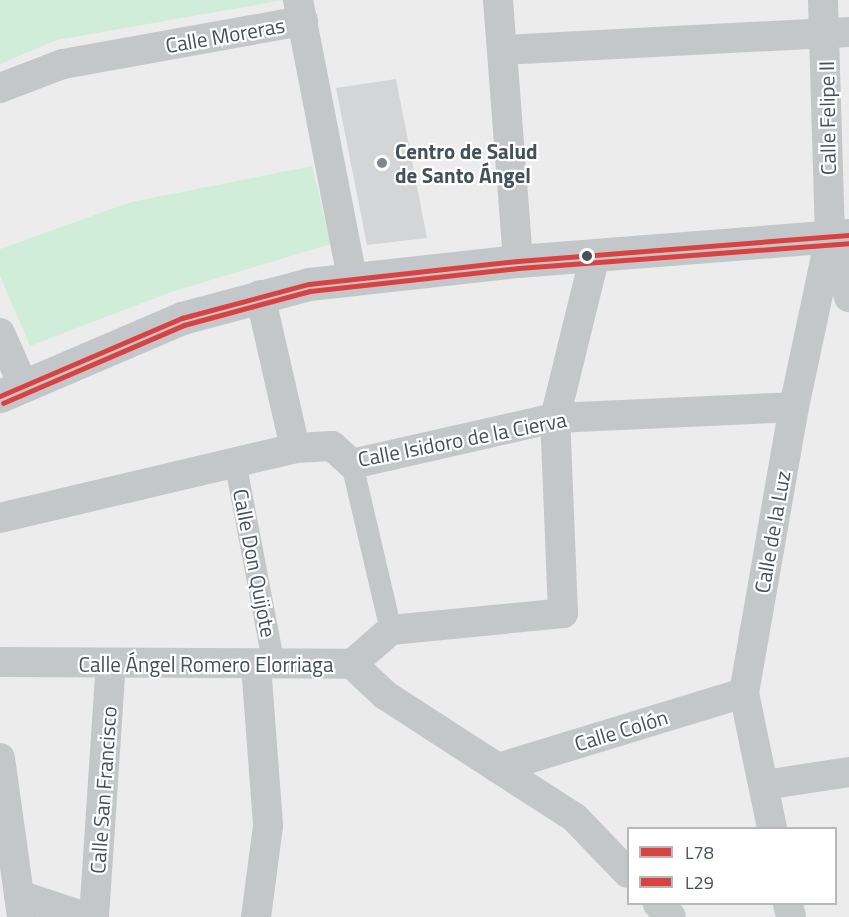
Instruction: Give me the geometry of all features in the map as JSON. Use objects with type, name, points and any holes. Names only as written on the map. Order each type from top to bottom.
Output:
[{"type":"main road","points":[[11,390],[182,318],[260,295],[352,278],[518,261],[839,236]]},
{"type":"street","points":[[498,0],[518,261]]},
{"type":"street","name":"Calle Felipe II","points":[[823,0],[837,33],[839,236]]},
{"type":"street","name":"Calle Moreras","points":[[0,88],[63,64],[300,11],[352,278]]},
{"type":"street","points":[[503,50],[837,33]]},
{"type":"street","points":[[839,236],[849,297]]},
{"type":"street","name":"Calle de la Luz","points":[[772,827],[744,693],[794,407],[839,236]]},
{"type":"street","points":[[352,664],[391,630],[563,614],[555,418],[595,255]]},
{"type":"street","points":[[260,295],[295,448]]},
{"type":"street","points":[[0,333],[11,390]]},
{"type":"street","name":"Calle Isidoro de la Cierva","points":[[0,518],[295,448],[332,446],[352,464],[555,418],[794,407]]},
{"type":"street","name":"Calle Don Quijote","points":[[236,461],[265,665]]},
{"type":"street","points":[[352,464],[391,630]]},
{"type":"street","name":"Calle Ángel Romero Elorriaga","points":[[0,662],[352,664],[385,695],[575,818],[627,872]]},
{"type":"street","name":"Calle San Francisco","points":[[94,917],[111,664]]},
{"type":"street","points":[[256,917],[268,826],[265,665]]},
{"type":"street","name":"Calle Colón","points":[[498,768],[744,693]]},
{"type":"street","points":[[0,758],[20,906],[86,917]]},
{"type":"street","points":[[764,785],[849,772]]},
{"type":"street","points":[[660,905],[671,917]]},
{"type":"green space","points":[[0,0],[284,0],[57,40],[0,64]]},
{"type":"green space","points":[[312,166],[331,244],[171,292],[30,346],[0,276],[0,249],[131,202]]},
{"type":"building","name":"Centro de Salud de Santo Ángel","points":[[396,79],[427,238],[367,245],[336,88]]},
{"type":"transit line","name":"L78","points":[[0,396],[182,318],[309,284],[518,261],[849,235]]},
{"type":"transit line","name":"L29","points":[[3,403],[184,325],[310,291],[519,268],[849,243]]},
{"type":"place","name":"Centro de Salud de Santo Ángel","points":[[382,163]]}]
